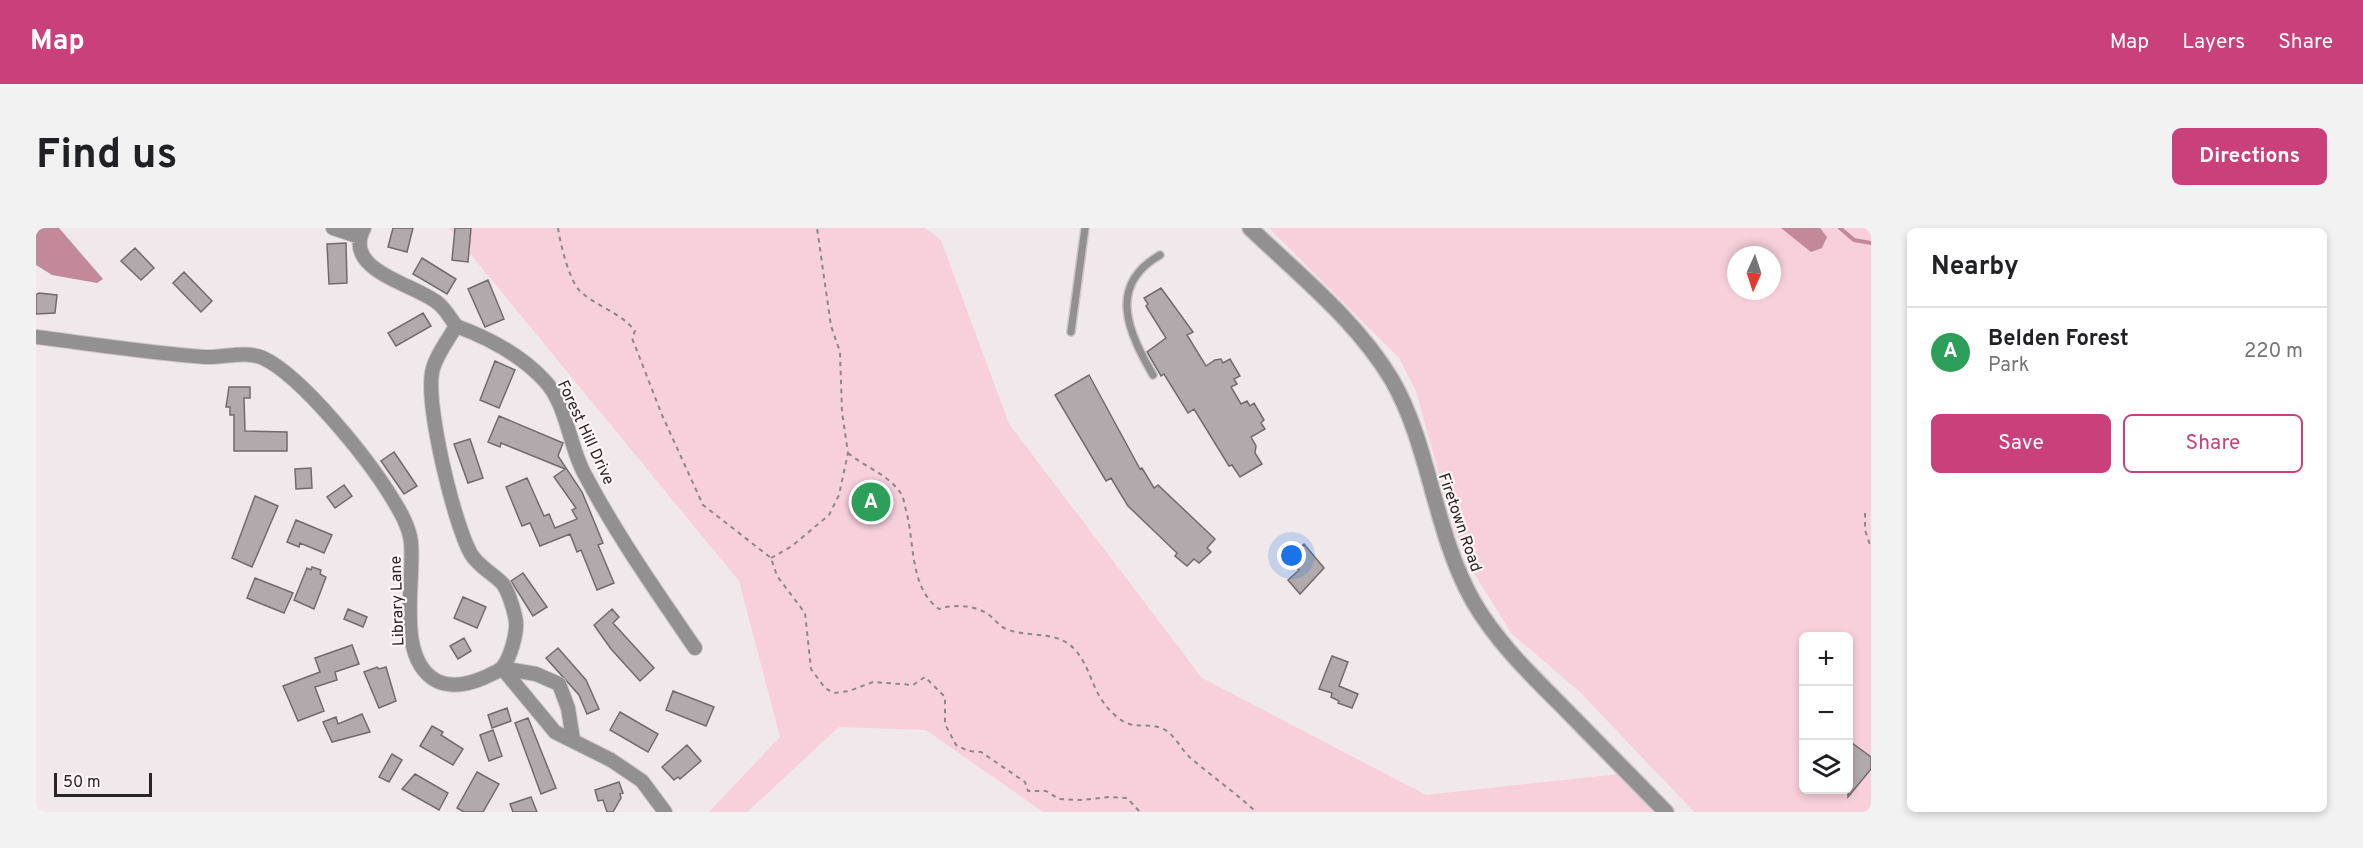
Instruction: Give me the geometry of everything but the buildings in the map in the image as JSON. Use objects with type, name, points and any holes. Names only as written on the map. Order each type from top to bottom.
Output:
[{"type":"street","points":[[333,228],[362,232],[363,256],[373,270],[440,304],[456,326],[432,370],[430,395],[460,528],[471,554],[481,567],[504,584],[516,623],[509,654],[502,668]]},
{"type":"street","name":"Firetown Road","points":[[1250,228],[1335,310],[1371,350],[1393,382],[1414,433],[1444,535],[1459,574],[1502,642],[1666,812]]},
{"type":"street","name":"Forest Hill Drive","points":[[456,326],[502,347],[526,363],[555,394],[584,472],[658,594],[694,648]]},
{"type":"street","name":"Library Lane","points":[[36,337],[210,357],[245,354],[262,357],[291,376],[355,447],[391,496],[406,524],[411,539],[411,637],[416,660],[431,677],[445,684],[472,683],[502,668]]},
{"type":"street","points":[[502,668],[555,732],[573,739],[642,781],[665,812]]},
{"type":"street","points":[[502,668],[536,674],[559,684],[568,708],[573,739]]},
{"type":"lane","points":[[1071,332],[1085,228]]},
{"type":"lane","points":[[1153,375],[1132,338],[1125,307],[1134,279],[1149,261],[1160,255]]},
{"type":"path","points":[[558,228],[561,247],[578,289],[625,318],[635,331],[632,338],[662,415],[703,505],[771,558],[777,576],[805,613],[811,669],[825,688],[834,693],[849,692],[873,682],[913,685],[925,677],[945,697],[945,724],[956,745],[968,751],[981,752],[1025,782],[1028,791],[1046,791],[1059,799],[1127,798],[1140,812]]},
{"type":"path","points":[[771,558],[792,546],[829,515],[839,495],[848,453],[840,352],[831,326],[817,228]]},
{"type":"path","points":[[848,453],[862,466],[886,478],[902,494],[912,533],[916,571],[923,592],[932,604],[939,609],[951,605],[971,608],[987,614],[999,626],[1011,631],[1051,635],[1066,644],[1077,652],[1096,695],[1117,717],[1128,725],[1160,727],[1173,737],[1191,759],[1235,792],[1256,812]]},
{"type":"path","points":[[1865,513],[1866,540],[1871,548]]},
{"type":"shaded area","points":[[36,228],[59,228],[103,279],[97,283],[52,275],[36,265]]},
{"type":"shaded area","points":[[449,228],[925,228],[941,240],[1009,424],[1202,678],[1426,795],[1619,774],[1653,812],[1043,812],[926,730],[839,727],[747,812],[709,812],[780,737],[739,581]]},
{"type":"shaded area","points":[[1269,228],[1871,228],[1871,812],[1694,812],[1580,692],[1512,634],[1470,567],[1455,532],[1416,391],[1399,358]]},
{"type":"shaded area","points":[[1781,228],[1820,228],[1827,237],[1822,248],[1811,252]]},
{"type":"waterway","points":[[1840,228],[1854,240],[1871,243]]},
{"type":"place","name":"Belden Forest","points":[[871,502]]}]
